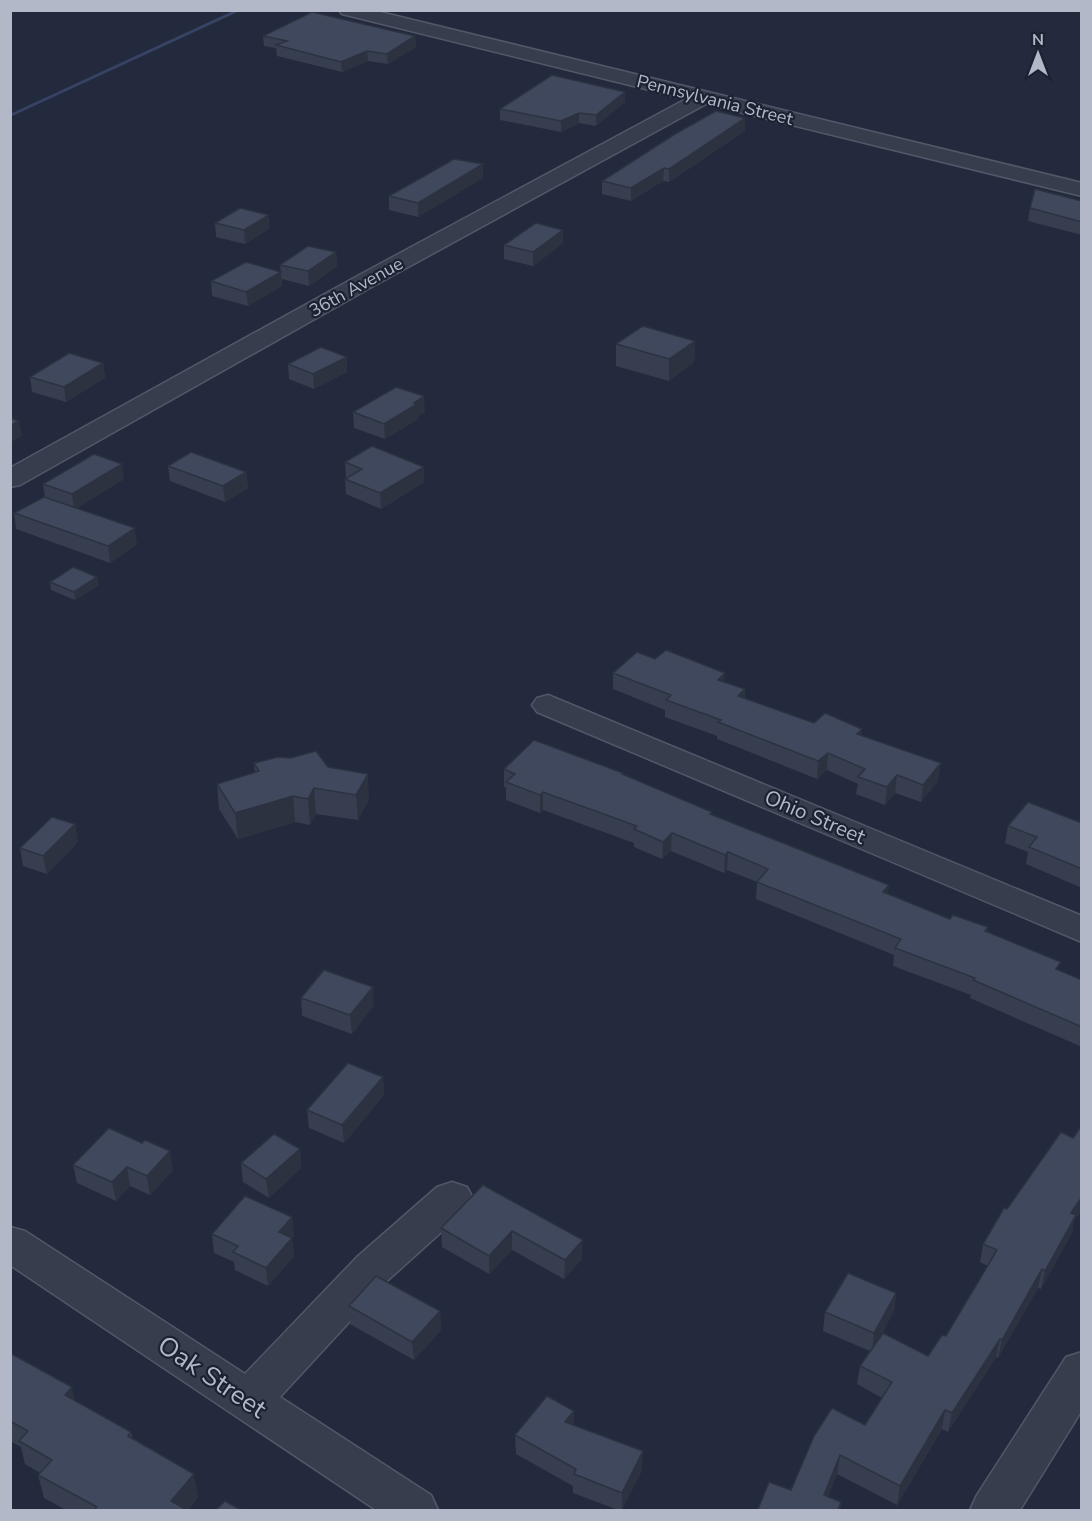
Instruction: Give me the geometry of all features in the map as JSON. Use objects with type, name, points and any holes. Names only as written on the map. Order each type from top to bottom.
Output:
[{"type":"street","name":"Pennsylvania Street","points":[[348,10],[1082,190]]},
{"type":"street","name":"36th Avenue","points":[[10,479],[360,284],[704,98]]},
{"type":"street","name":"Ohio Street","points":[[548,705],[1082,930]]},
{"type":"street","points":[[248,1401],[372,1269],[452,1197]]},
{"type":"street","name":"Oak Street","points":[[10,1243],[414,1510]]},
{"type":"street","points":[[994,1510],[1082,1370]]},
{"type":"building","points":[[312,12],[415,36],[387,54],[367,51],[341,62],[276,45],[287,41],[263,36]]},
{"type":"building","points":[[552,75],[625,92],[596,115],[579,113],[561,121],[500,109]]},
{"type":"building","points":[[716,111],[745,118],[669,169],[664,168],[631,188],[602,181],[675,134]]},
{"type":"building","points":[[454,159],[483,164],[418,203],[389,196]]},
{"type":"building","points":[[1035,189],[1082,201],[1082,222],[1030,208]]},
{"type":"building","points":[[240,208],[269,215],[244,230],[215,223]]},
{"type":"building","points":[[536,223],[563,230],[533,252],[504,245]]},
{"type":"building","points":[[308,246],[336,252],[308,271],[280,265]]},
{"type":"building","points":[[246,262],[281,272],[246,292],[211,281]]},
{"type":"building","points":[[643,326],[695,341],[669,359],[616,344]]},
{"type":"building","points":[[321,347],[347,357],[313,374],[288,364]]},
{"type":"building","points":[[69,353],[103,363],[64,387],[30,377]]},
{"type":"building","points":[[396,387],[424,396],[414,403],[417,404],[384,424],[353,412]]},
{"type":"building","points":[[10,418],[19,421],[10,426]]},
{"type":"building","points":[[372,446],[424,467],[380,493],[345,479],[362,469],[345,462]]},
{"type":"building","points":[[191,452],[246,472],[223,486],[168,466]]},
{"type":"building","points":[[94,454],[122,464],[72,494],[43,484]]},
{"type":"building","points":[[44,497],[135,528],[108,546],[14,513]]},
{"type":"building","points":[[73,567],[97,577],[74,592],[50,582]]},
{"type":"building","points":[[666,650],[725,673],[718,680],[745,689],[738,696],[814,723],[825,713],[862,729],[857,734],[941,763],[923,785],[897,775],[887,787],[858,777],[865,769],[828,753],[818,761],[718,722],[721,720],[666,700],[671,695],[613,673],[637,652],[655,659]]},
{"type":"building","points":[[534,740],[623,773],[712,812],[710,814],[889,885],[883,892],[950,919],[953,915],[988,927],[985,931],[1061,962],[1056,969],[1082,980],[1082,1027],[973,980],[975,978],[895,948],[901,939],[757,882],[768,869],[728,852],[725,855],[672,833],[663,842],[634,829],[637,826],[543,792],[540,795],[506,782],[515,774],[504,769]]},
{"type":"building","points":[[316,751],[328,767],[368,774],[356,795],[314,788],[308,799],[293,796],[235,813],[217,784],[259,771],[254,763],[278,757],[290,758]]},
{"type":"building","points":[[1028,802],[1082,823],[1082,869],[1029,847],[1037,837],[1008,826]]},
{"type":"building","points":[[52,817],[75,824],[43,856],[20,848]]},
{"type":"building","points":[[324,970],[373,987],[350,1015],[301,998]]},
{"type":"building","points":[[348,1063],[383,1077],[342,1125],[307,1110]]},
{"type":"building","points":[[1082,1125],[1082,1197],[1071,1213],[1076,1215],[1045,1271],[1042,1269],[1002,1340],[1000,1339],[952,1413],[945,1410],[900,1486],[840,1455],[824,1495],[841,1502],[838,1510],[758,1509],[769,1482],[791,1490],[814,1436],[832,1408],[865,1425],[892,1382],[860,1366],[883,1333],[928,1356],[942,1335],[946,1336],[997,1250],[983,1244],[1004,1208],[1007,1209],[1061,1132],[1073,1138]]},
{"type":"building","points":[[109,1128],[142,1143],[145,1140],[170,1151],[147,1176],[127,1167],[112,1182],[73,1165]]},
{"type":"building","points":[[274,1134],[300,1149],[266,1179],[241,1163]]},
{"type":"building","points":[[483,1185],[583,1240],[565,1260],[512,1231],[489,1256],[441,1228]]},
{"type":"building","points":[[245,1196],[292,1217],[279,1232],[292,1238],[266,1268],[233,1252],[238,1246],[212,1234]]},
{"type":"building","points":[[848,1273],[896,1293],[874,1333],[825,1312]]},
{"type":"building","points":[[376,1276],[440,1311],[412,1342],[349,1306]]},
{"type":"building","points":[[10,1353],[72,1387],[65,1395],[131,1432],[128,1436],[194,1474],[171,1501],[187,1510],[94,1510],[97,1507],[38,1475],[52,1460],[19,1441],[28,1431],[10,1421]]},
{"type":"building","points":[[547,1396],[574,1411],[565,1422],[643,1451],[622,1493],[574,1474],[576,1469],[515,1435]]},
{"type":"building","points":[[225,1501],[241,1510],[216,1510]]},
{"type":"waterway","points":[[10,116],[240,10]]}]
